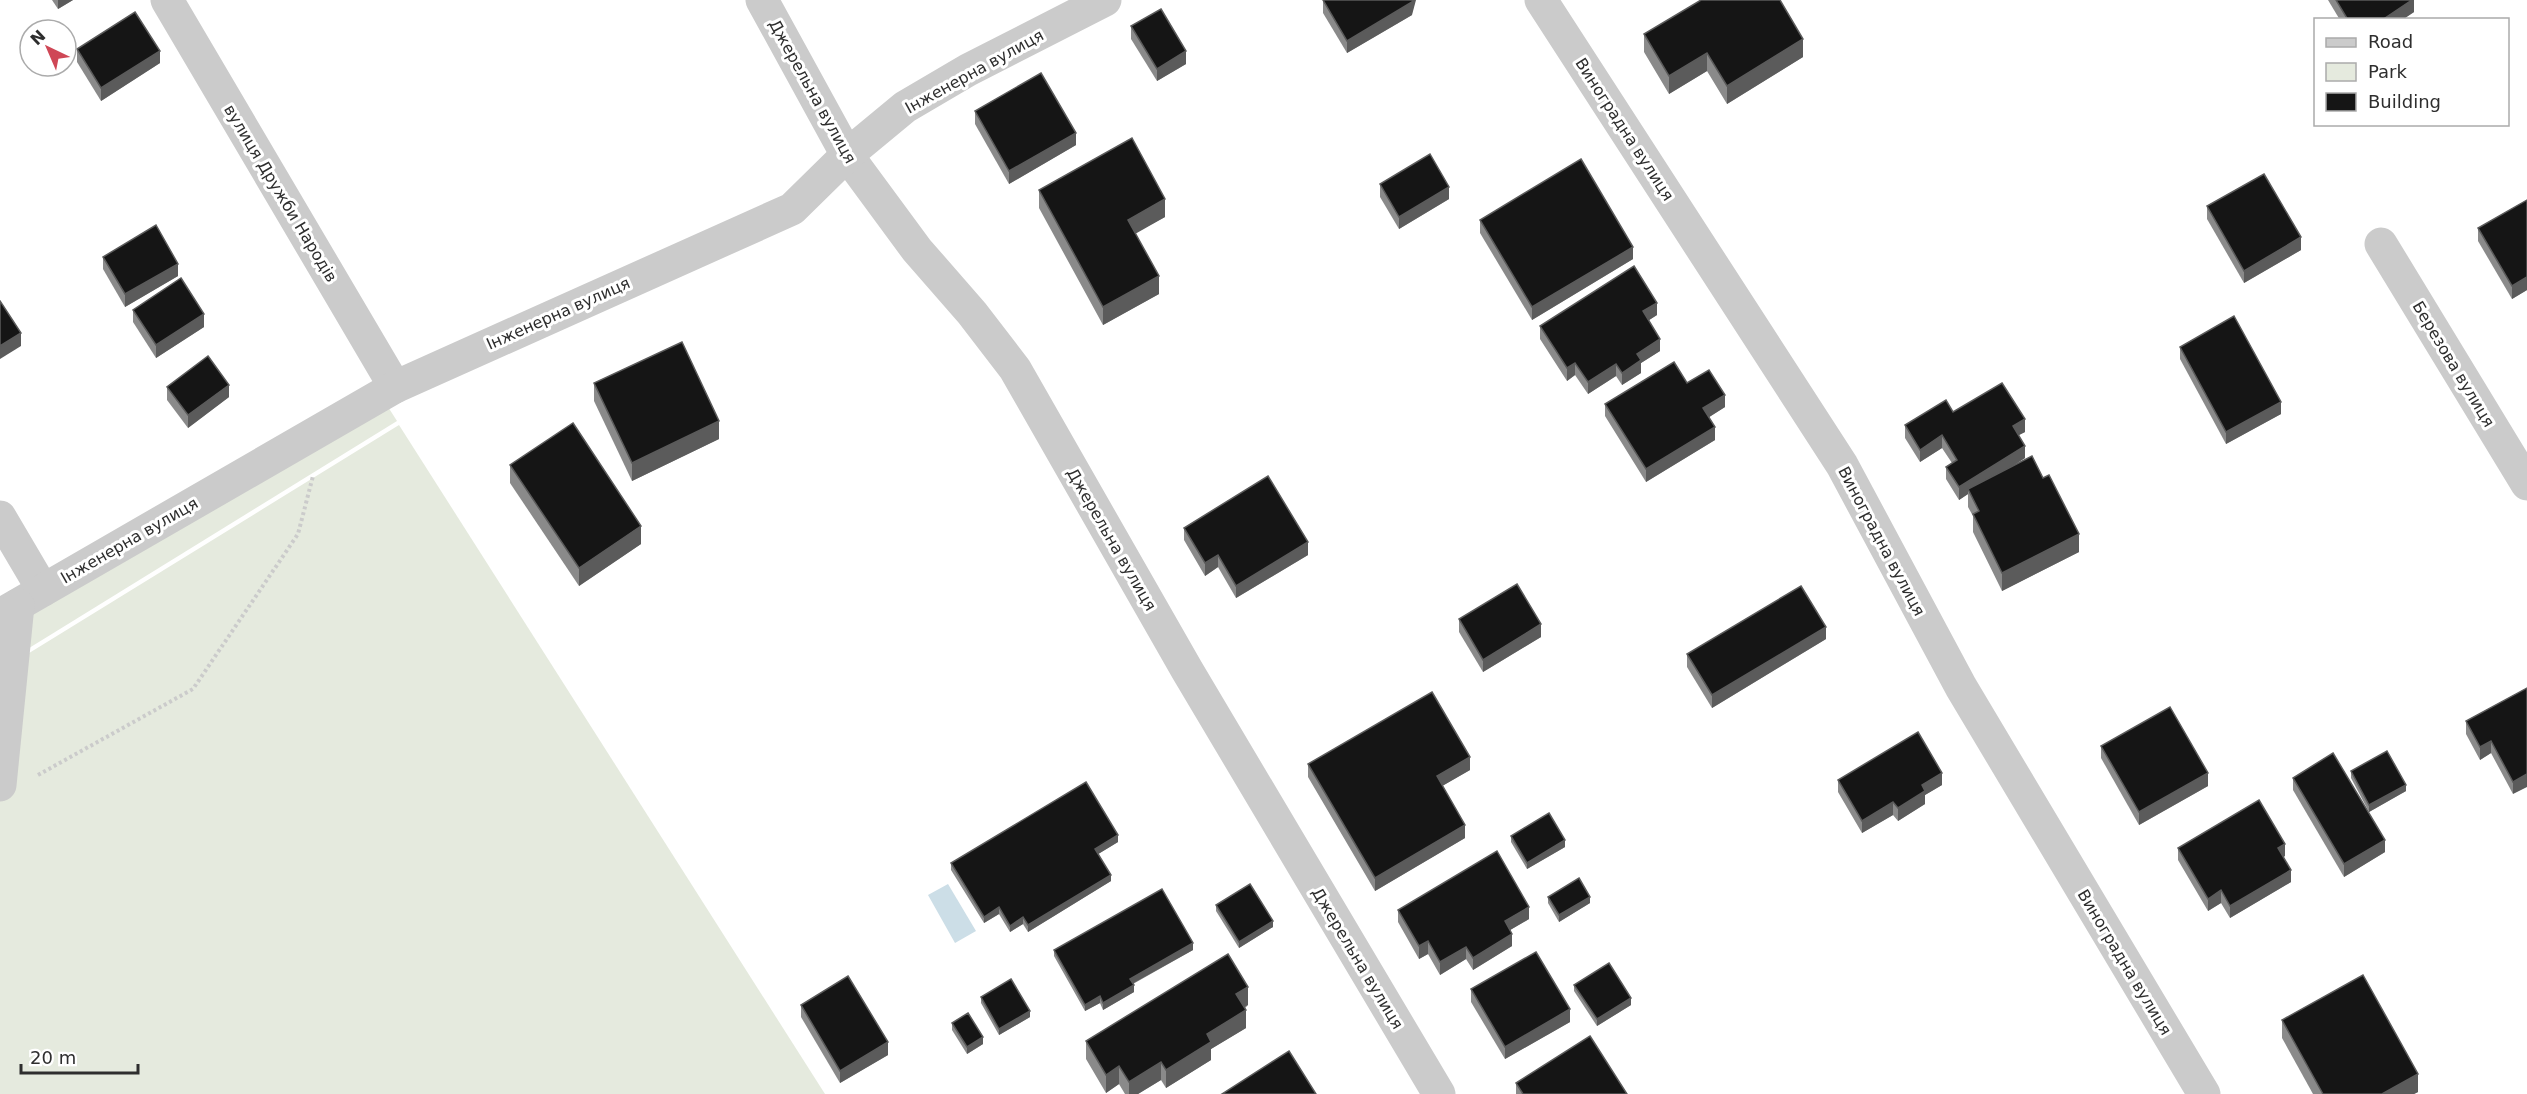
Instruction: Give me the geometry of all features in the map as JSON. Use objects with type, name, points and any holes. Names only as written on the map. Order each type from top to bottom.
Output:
[{"type":"street","name":"вулиця Дружби Народів","points":[[167,0],[395,387]]},
{"type":"street","name":"Джерельна вулиця","points":[[762,0],[847,155],[917,250],[972,313],[1015,369],[1187,670],[1439,1094]]},
{"type":"street","name":"Інженерна вулиця","points":[[20,603],[395,387],[792,209],[847,155],[905,107],[968,70],[1105,0]]},
{"type":"street","name":"Виноградна вулиця","points":[[1541,0],[1842,465],[1961,687],[2204,1094]]},
{"type":"street","name":"Березова вулиця","points":[[2381,244],[2527,484]]},
{"type":"street","points":[[0,517],[20,603],[15,782]]},
{"type":"path","points":[[15,782],[194,689],[298,534],[327,426]]},
{"type":"green space","points":[[383,399],[397,421],[0,666],[0,620]]},
{"type":"green space","points":[[399,425],[825,1094],[0,1094],[0,671]]},
{"type":"shaded area","points":[[948,884],[976,931],[955,943],[928,895]]},
{"type":"building","points":[[1323,0],[1413,0],[1347,41]]},
{"type":"building","points":[[1701,0],[1780,0],[1803,39],[1727,86],[1707,53],[1669,76],[1644,34]]},
{"type":"building","points":[[2336,0],[2412,0],[2385,18],[2347,18]]},
{"type":"building","points":[[1161,9],[1186,51],[1157,69],[1131,26]]},
{"type":"building","points":[[135,12],[160,51],[101,88],[78,48]]},
{"type":"building","points":[[1041,73],[1076,133],[1009,171],[975,111]]},
{"type":"building","points":[[1132,138],[1165,199],[1128,220],[1159,276],[1103,307],[1039,190]]},
{"type":"building","points":[[1430,154],[1449,187],[1399,217],[1380,184]]},
{"type":"building","points":[[1581,159],[1633,247],[1532,307],[1480,220]]},
{"type":"building","points":[[2264,174],[2301,237],[2244,271],[2207,206]]},
{"type":"building","points":[[2527,200],[2527,277],[2512,286],[2478,228]]},
{"type":"building","points":[[156,225],[178,264],[125,294],[103,257]]},
{"type":"building","points":[[1634,266],[1657,303],[1643,311],[1660,339],[1637,354],[1641,360],[1622,373],[1616,364],[1588,382],[1575,363],[1567,368],[1540,326]]},
{"type":"building","points":[[181,278],[204,314],[156,345],[133,310]]},
{"type":"building","points":[[0,301],[21,333],[0,346]]},
{"type":"building","points":[[2234,316],[2281,402],[2226,432],[2180,347]]},
{"type":"building","points":[[682,342],[719,421],[632,463],[594,383]]},
{"type":"building","points":[[208,356],[229,385],[188,415],[167,387]]},
{"type":"building","points":[[1674,362],[1687,383],[1709,370],[1725,395],[1703,408],[1715,427],[1646,469],[1605,404]]},
{"type":"building","points":[[2002,383],[2025,419],[2013,426],[2025,446],[1959,487],[1946,467],[1957,460],[1942,435],[1920,450],[1905,425],[1946,400],[1953,412]]},
{"type":"building","points":[[573,423],[641,526],[579,568],[510,465]]},
{"type":"building","points":[[2032,456],[2043,478],[2049,475],[2079,534],[2002,573],[1973,514],[1979,511],[1968,489]]},
{"type":"building","points":[[1268,476],[1308,542],[1236,586],[1218,555],[1205,563],[1184,528]]},
{"type":"building","points":[[1517,584],[1541,624],[1483,660],[1459,619]]},
{"type":"building","points":[[1801,586],[1826,627],[1712,695],[1687,654]]},
{"type":"building","points":[[2527,688],[2527,774],[2513,782],[2491,741],[2480,747],[2466,721]]},
{"type":"building","points":[[1432,692],[1470,757],[1437,776],[1465,825],[1375,878],[1308,764]]},
{"type":"building","points":[[2170,707],[2208,773],[2139,812],[2101,746]]},
{"type":"building","points":[[1918,732],[1942,773],[1922,785],[1925,791],[1898,808],[1893,802],[1862,821],[1838,780]]},
{"type":"building","points":[[2387,751],[2406,785],[2369,805],[2351,771]]},
{"type":"building","points":[[2333,753],[2385,840],[2344,864],[2293,778]]},
{"type":"building","points":[[1086,782],[1118,835],[1095,849],[1111,875],[1028,925],[1023,917],[1010,926],[999,907],[984,917],[951,863]]},
{"type":"building","points":[[2259,800],[2285,844],[2278,848],[2291,870],[2230,906],[2221,890],[2208,899],[2178,848]]},
{"type":"building","points":[[1549,813],[1565,840],[1527,863],[1511,836]]},
{"type":"building","points":[[1497,851],[1529,907],[1505,921],[1512,934],[1473,958],[1466,947],[1440,962],[1428,941],[1419,946],[1398,910]]},
{"type":"building","points":[[1579,878],[1590,897],[1559,915],[1548,897]]},
{"type":"building","points":[[1250,884],[1273,921],[1239,942],[1216,905]]},
{"type":"building","points":[[1162,889],[1193,943],[1130,979],[1134,985],[1103,1003],[1100,996],[1085,1005],[1054,950]]},
{"type":"building","points":[[1536,952],[1570,1009],[1505,1047],[1471,989]]},
{"type":"building","points":[[1228,954],[1248,987],[1236,994],[1246,1010],[1207,1034],[1211,1042],[1166,1070],[1161,1062],[1129,1082],[1119,1066],[1106,1075],[1086,1041]]},
{"type":"building","points":[[1609,963],[1631,998],[1597,1019],[1574,985]]},
{"type":"building","points":[[2363,975],[2418,1074],[2382,1094],[2323,1094],[2282,1020]]},
{"type":"building","points":[[848,976],[888,1042],[840,1071],[801,1005]]},
{"type":"building","points":[[1011,979],[1030,1011],[999,1029],[981,997]]},
{"type":"building","points":[[968,1013],[983,1037],[967,1047],[952,1023]]},
{"type":"building","points":[[1590,1036],[1627,1094],[1523,1094],[1516,1083]]},
{"type":"building","points":[[1289,1051],[1316,1094],[1222,1094]]}]
